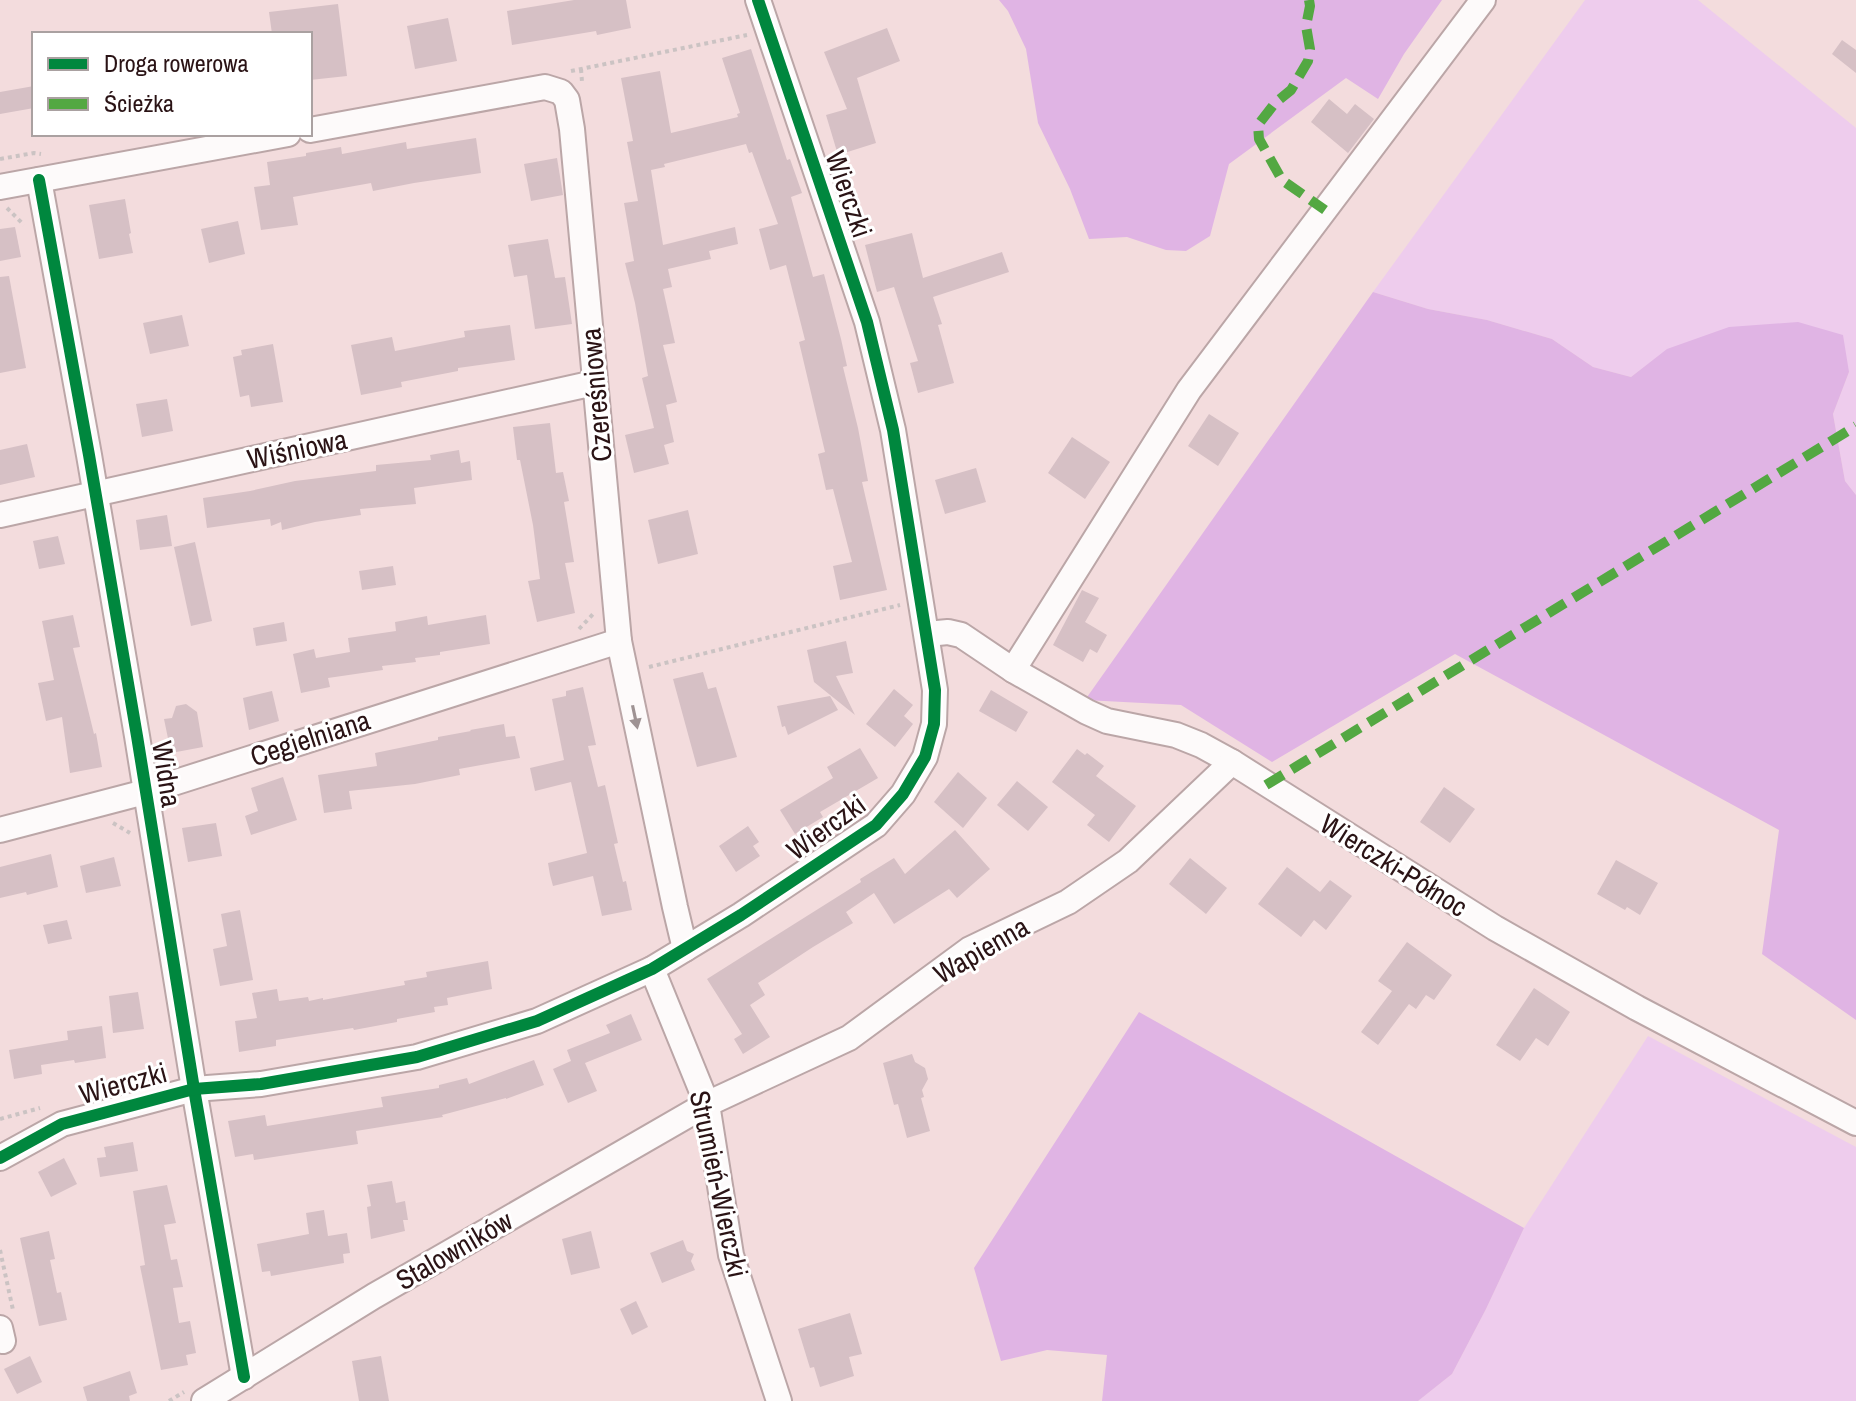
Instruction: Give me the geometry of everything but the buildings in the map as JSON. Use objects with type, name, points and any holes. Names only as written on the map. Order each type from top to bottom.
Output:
[{"type":"street","name":"Wierczki","points":[[0,1158],[62,1124],[194,1089],[261,1084],[417,1057],[537,1021],[652,969],[753,907],[876,825],[903,794],[925,757],[934,724],[935,690],[893,430],[867,322],[758,0]]},
{"type":"street","points":[[1013,670],[1189,390],[1483,0]]},
{"type":"street","name":"Czereśniowa","points":[[312,130],[545,87],[561,92],[567,100],[619,641],[685,949]]},
{"type":"street","points":[[0,187],[277,136]]},
{"type":"street","name":"Widna","points":[[39,180],[244,1377]]},
{"type":"street","name":"Wiśniowa","points":[[0,515],[594,383]]},
{"type":"street","name":"Wierczki-Północ","points":[[927,634],[948,632],[961,635],[1013,670],[1107,721],[1176,735],[1201,745],[1495,928],[1637,1008],[1856,1123]]},
{"type":"street","name":"Cegielniana","points":[[0,830],[145,792],[619,641]]},
{"type":"street","name":"Wapienna","points":[[707,1104],[849,1038],[970,949],[1068,902],[1128,861],[1232,762]]},
{"type":"street","name":"Strumień-Wierczki","points":[[652,969],[707,1104],[731,1255],[779,1401]]},
{"type":"street","name":"Stalowników","points":[[204,1401],[469,1240],[707,1104]]},
{"type":"path","points":[[570,71],[769,31]]},
{"type":"path","points":[[0,159],[34,153]]},
{"type":"path","points":[[0,201],[27,228]]},
{"type":"path","points":[[639,669],[906,604]]},
{"type":"path","points":[[107,819],[136,837]]},
{"type":"path","points":[[0,1250],[20,1337],[1,1334]]},
{"type":"shaded area","points":[[999,0],[1442,0],[1404,54],[1378,99],[1346,78],[1229,164],[1210,236],[1186,251],[1166,250],[1127,237],[1089,239],[1070,189],[1038,123],[1026,49],[1008,11]]},
{"type":"shaded area","points":[[1585,0],[1698,0],[1856,128],[1856,495],[1845,481],[1833,414],[1849,372],[1668,349],[1631,377],[1593,367],[1552,339],[1487,320],[1428,309],[1373,292]]},
{"type":"shaded area","points":[[1373,292],[1428,309],[1487,320],[1552,339],[1593,367],[1631,377],[1667,349],[1729,327],[1798,322],[1843,335],[1849,372],[1833,414],[1845,481],[1856,495],[1856,1020],[1762,954],[1779,830],[1455,654],[1272,762],[1181,705],[1085,700]]},
{"type":"shaded area","points":[[1139,1012],[1524,1228],[1452,1374],[1418,1401],[1102,1401],[1107,1355],[1047,1350],[1001,1361],[974,1268]]},
{"type":"shaded area","points":[[1648,1036],[1856,1147],[1856,1401],[1418,1401],[1452,1374],[1524,1228]]},
{"type":"marked path","points":[[1309,0],[1306,26],[1310,49],[1308,61],[1291,90],[1275,103],[1258,125],[1259,139],[1282,180],[1325,210]]},
{"type":"marked path","points":[[1266,785],[1856,426]]},
{"type":"cycle path","points":[[0,1158],[62,1124],[194,1089],[261,1084],[417,1057],[537,1021],[652,969],[741,915],[876,825],[903,794],[925,757],[934,724],[935,690],[893,430],[867,322],[758,0]]},
{"type":"cycle path","points":[[39,180],[89,455],[244,1377]]}]
